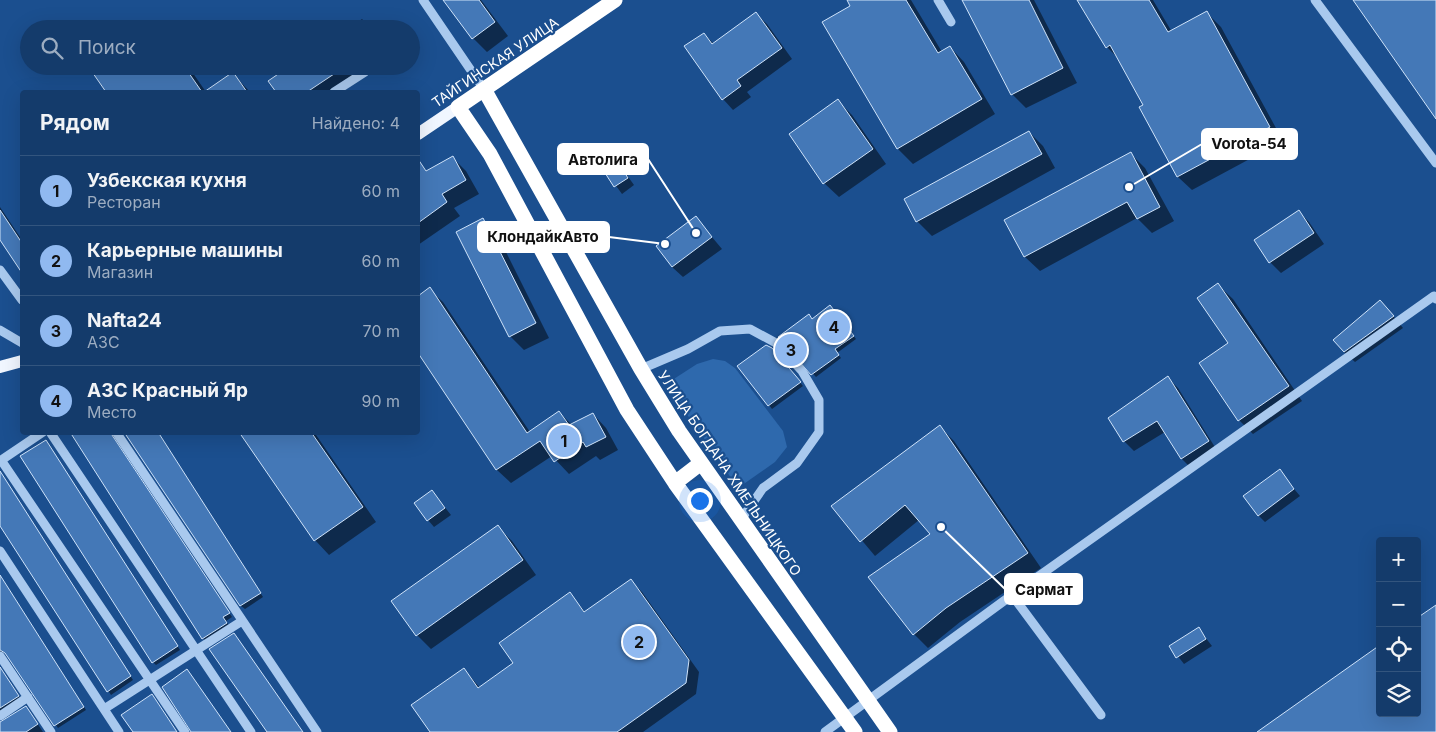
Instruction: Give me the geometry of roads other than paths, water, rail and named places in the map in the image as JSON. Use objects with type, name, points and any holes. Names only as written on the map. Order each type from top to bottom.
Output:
[{"type":"highway","name":"ТАЙГИНСКАЯ УЛИЦА","points":[[458,107],[485,91],[615,0]]},
{"type":"highway","name":"УЛИЦА БОГДАНА ХМЕЛЬНИЦКОГО","points":[[485,91],[641,369],[740,521],[890,732]]},
{"type":"highway","points":[[458,107],[490,154],[627,410],[675,483],[854,732]]},
{"type":"highway","points":[[675,483],[701,463]]},
{"type":"main road","name":"ТАЙГИНСКАЯ УЛИЦА","points":[[420,133],[458,107]]},
{"type":"main road","points":[[0,367],[20,362]]},
{"type":"street","points":[[423,0],[485,91]]},
{"type":"street","points":[[938,0],[951,22]]},
{"type":"street","points":[[1314,0],[1436,163]]},
{"type":"street","points":[[337,90],[360,75]]},
{"type":"street","points":[[0,270],[20,297]]},
{"type":"street","points":[[825,732],[1012,595],[1434,296],[1436,299]]},
{"type":"street","points":[[641,369],[688,349],[720,331],[750,329],[776,343],[802,371],[819,400],[819,432],[797,463],[763,488],[740,521]]},
{"type":"street","points":[[0,330],[20,343]]},
{"type":"street","points":[[39,435],[1,461],[185,732]]},
{"type":"street","points":[[52,435],[251,732]]},
{"type":"street","points":[[118,435],[316,732]]},
{"type":"street","points":[[0,551],[119,732]]},
{"type":"street","points":[[1012,595],[1101,715]]},
{"type":"street","points":[[104,709],[242,621]]},
{"type":"street","points":[[0,656],[51,732]]},
{"type":"street","points":[[0,716],[28,697]]},
{"type":"place","name":"Vorota-54","points":[[1129,187]]},
{"type":"place","name":"Автолига","points":[[696,233]]},
{"type":"place","name":"КлондайкАвто","points":[[665,244]]},
{"type":"place","name":"АЗС Красный Яр","points":[[834,327]]},
{"type":"place","name":"Nafta24","points":[[791,350]]},
{"type":"place","name":"Узбекская кухня","points":[[564,441]]},
{"type":"place","name":"Сармат","points":[[941,527]]},
{"type":"place","name":"Карьерные машины","points":[[639,642]]}]
